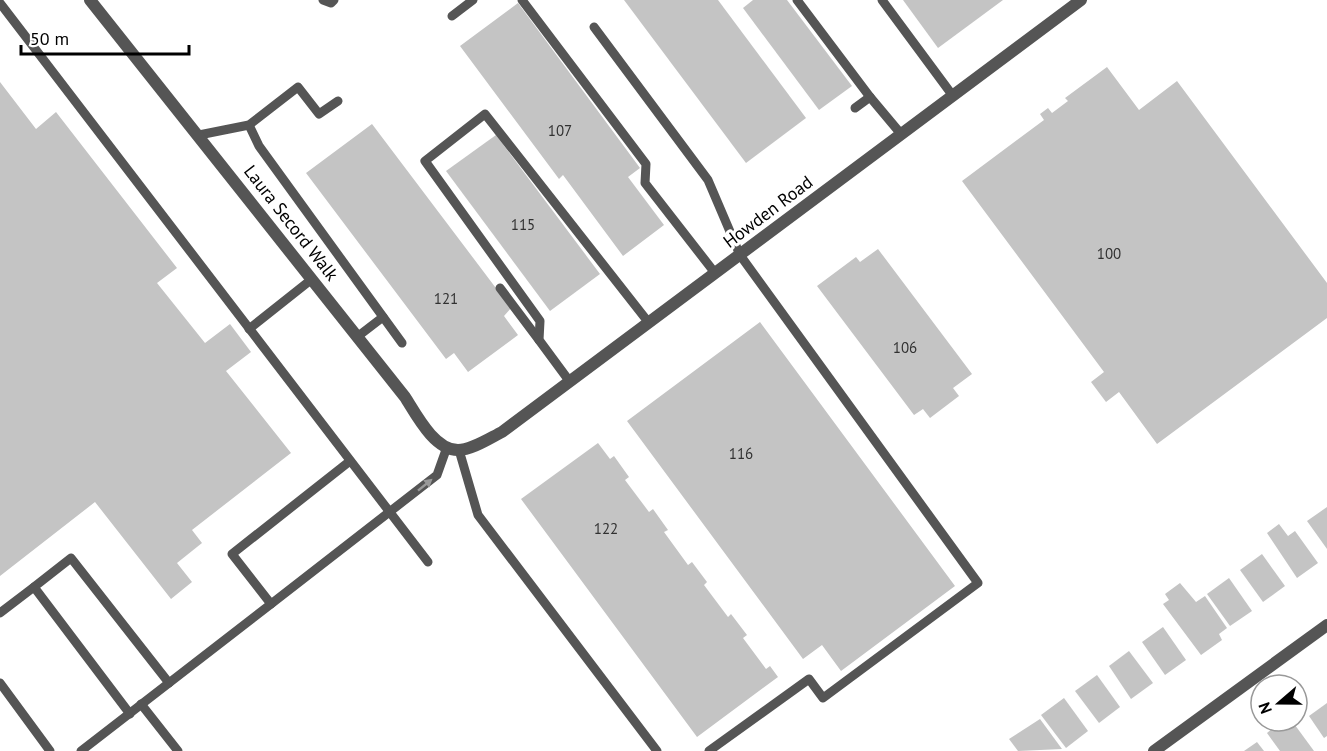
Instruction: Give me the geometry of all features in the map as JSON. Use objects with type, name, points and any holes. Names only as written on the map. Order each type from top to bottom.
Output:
[{"type":"street","name":"Laura Secord Walk","points":[[90,0],[312,279],[420,421],[453,449]]},
{"type":"street","name":"Howden Road","points":[[453,449],[472,446],[502,432],[1081,0]]},
{"type":"street","points":[[1154,751],[1326,629]]},
{"type":"lane","points":[[323,0],[331,3],[334,0]]},
{"type":"lane","points":[[452,16],[473,0]]},
{"type":"lane","points":[[522,0],[646,164],[645,183],[715,273]]},
{"type":"lane","points":[[797,0],[870,97],[901,134]]},
{"type":"lane","points":[[882,0],[953,96]]},
{"type":"lane","points":[[0,3],[428,562]]},
{"type":"lane","points":[[594,27],[708,180],[740,255],[978,583],[823,698],[809,679],[709,751]]},
{"type":"lane","points":[[199,135],[249,125],[298,87],[319,114],[338,101]]},
{"type":"lane","points":[[855,108],[870,97]]},
{"type":"lane","points":[[539,340],[540,321],[425,160],[485,114],[649,322]]},
{"type":"lane","points":[[249,125],[259,146],[402,343]]},
{"type":"lane","points":[[249,329],[312,279]]},
{"type":"lane","points":[[500,288],[570,381]]},
{"type":"lane","points":[[357,337],[383,317]]},
{"type":"lane","points":[[81,751],[437,475],[453,449]]},
{"type":"lane","points":[[453,449],[478,515],[657,751]]},
{"type":"lane","points":[[271,604],[232,554],[350,461]]},
{"type":"lane","points":[[0,613],[71,558],[169,683]]},
{"type":"lane","points":[[34,587],[130,714]]},
{"type":"lane","points":[[0,683],[50,751]]},
{"type":"lane","points":[[141,704],[178,751]]},
{"type":"building","points":[[624,0],[718,0],[806,118],[746,163]]},
{"type":"building","points":[[753,0],[787,0],[852,86],[819,110],[743,8]]},
{"type":"building","points":[[903,0],[1003,0],[938,48]]},
{"type":"building","points":[[518,3],[640,168],[628,177],[664,225],[623,256],[563,175],[559,179],[460,46]]},
{"type":"building","points":[[1107,67],[1139,110],[1177,81],[1327,283],[1327,318],[1157,444],[1119,392],[1106,402],[1091,382],[1104,372],[962,181],[1044,120],[1040,114],[1048,108],[1052,113],[1068,101],[1065,98]]},
{"type":"building","points":[[0,82],[36,129],[56,112],[177,268],[157,283],[205,343],[230,324],[251,352],[226,371],[291,453],[192,530],[202,543],[177,563],[192,582],[171,599],[95,502],[0,576]]},
{"type":"building","points":[[372,124],[511,308],[504,316],[518,335],[468,372],[454,353],[446,359],[306,173]]},
{"type":"building","points":[[496,135],[600,274],[550,311],[446,171]]},
{"type":"building","points":[[878,249],[972,374],[953,388],[959,396],[930,418],[923,409],[914,415],[817,286],[856,257],[860,262]]},
{"type":"building","points":[[760,322],[955,586],[841,671],[822,645],[803,659],[627,421]]},
{"type":"building","points":[[598,443],[610,459],[614,456],[629,477],[625,480],[649,512],[653,509],[668,530],[664,532],[688,565],[692,562],[707,582],[704,585],[728,617],[731,614],[747,635],[743,638],[766,669],[770,666],[778,677],[697,737],[521,499]]},
{"type":"building","points":[[1327,507],[1327,549],[1307,521]]},
{"type":"building","points":[[1279,524],[1288,536],[1295,531],[1318,563],[1297,578],[1267,533]]},
{"type":"building","points":[[1262,554],[1285,586],[1263,602],[1240,570]]},
{"type":"building","points":[[1229,578],[1252,611],[1230,626],[1207,594]]},
{"type":"building","points":[[1180,583],[1196,602],[1205,596],[1227,628],[1219,634],[1222,640],[1201,655],[1163,604],[1169,600],[1165,594]]},
{"type":"building","points":[[1163,627],[1186,660],[1165,675],[1142,642]]},
{"type":"building","points":[[1129,651],[1153,683],[1131,699],[1109,666]]},
{"type":"building","points":[[1097,675],[1120,707],[1099,723],[1075,691]]},
{"type":"building","points":[[1064,698],[1088,731],[1066,748],[1041,715]]},
{"type":"building","points":[[1327,703],[1327,736],[1324,738],[1309,716]]},
{"type":"building","points":[[1040,719],[1062,749],[1018,751],[1009,739]]},
{"type":"building","points":[[1267,733],[1301,733],[1314,751],[1280,751]]},
{"type":"building","points":[[1257,742],[1264,751],[1244,751]]}]
